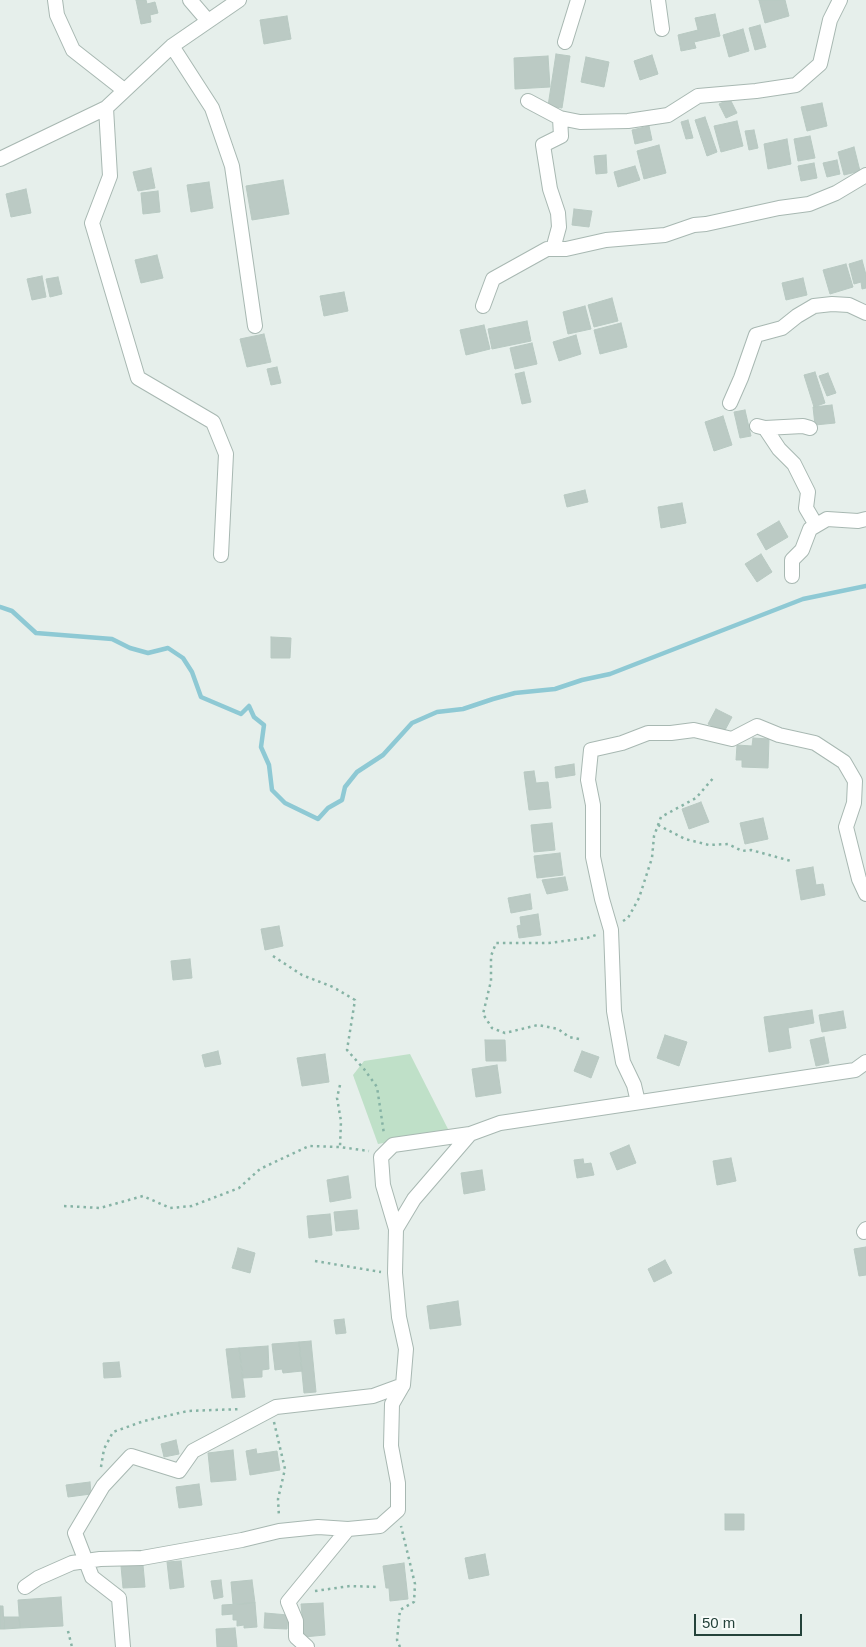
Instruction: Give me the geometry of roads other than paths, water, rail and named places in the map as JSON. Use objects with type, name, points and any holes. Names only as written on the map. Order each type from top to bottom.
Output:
[{"type":"street","points":[[55,0],[57,14],[74,50],[124,90]]},
{"type":"street","points":[[190,0],[208,21]]},
{"type":"street","points":[[0,159],[106,108],[172,46],[239,0]]},
{"type":"street","points":[[565,42],[578,0]]},
{"type":"street","points":[[658,0],[662,29]]},
{"type":"street","points":[[528,101],[560,118],[580,122],[628,121],[668,114],[698,96],[756,91],[796,85],[820,64],[830,20],[840,0]]},
{"type":"street","points":[[172,46],[212,108],[232,166],[255,326]]},
{"type":"street","points":[[106,108],[110,176],[92,222],[138,378],[213,422],[226,454],[221,555]]},
{"type":"street","points":[[553,249],[559,227],[547,174],[543,145],[561,136],[560,118]]},
{"type":"street","points":[[483,306],[493,279],[546,250],[566,249],[606,240],[665,235],[694,225],[809,204],[836,193],[866,175]]},
{"type":"street","points":[[730,403],[756,335],[782,328],[796,316],[814,306],[849,305],[866,313]]},
{"type":"street","points":[[810,428],[802,426],[761,427],[794,464],[801,476],[808,492],[806,508],[816,525]]},
{"type":"street","points":[[792,576],[792,560],[802,550],[810,529],[827,519],[858,521],[866,519]]},
{"type":"street","points":[[638,1102],[634,1085],[623,1062],[614,1011],[612,930],[602,899],[593,857],[593,805],[588,780],[591,750],[622,743],[648,733],[671,734],[694,730],[732,740],[757,726],[779,735],[815,744],[844,762],[855,781],[854,803],[846,827],[859,880],[866,894]]},
{"type":"street","points":[[25,1587],[38,1578],[72,1563],[100,1559],[142,1558],[242,1540],[279,1531],[318,1527],[348,1529],[380,1526],[398,1510],[398,1483],[391,1446],[392,1404],[403,1385],[406,1349],[399,1317],[395,1273],[396,1229],[383,1185],[381,1157],[389,1149],[470,1134],[500,1123],[855,1070],[866,1062]]},
{"type":"street","points":[[396,1229],[414,1198],[470,1134]]},
{"type":"street","points":[[123,1647],[119,1598],[92,1577],[75,1533],[103,1486],[131,1456],[179,1471],[193,1451],[276,1406],[372,1396],[403,1385]]},
{"type":"street","points":[[307,1647],[296,1637],[296,1622],[288,1602],[348,1529]]},
{"type":"waterway","points":[[0,607],[12,611],[36,633],[112,639],[130,648],[148,653],[168,648],[183,658],[192,672],[201,697],[241,714],[249,706],[254,717],[264,725],[261,747],[269,765],[272,790],[285,803],[318,819],[328,808],[342,800],[345,787],[357,772],[383,755],[412,723],[437,712],[463,709],[515,693],[555,689],[582,680],[610,674],[803,599],[866,586]]}]
